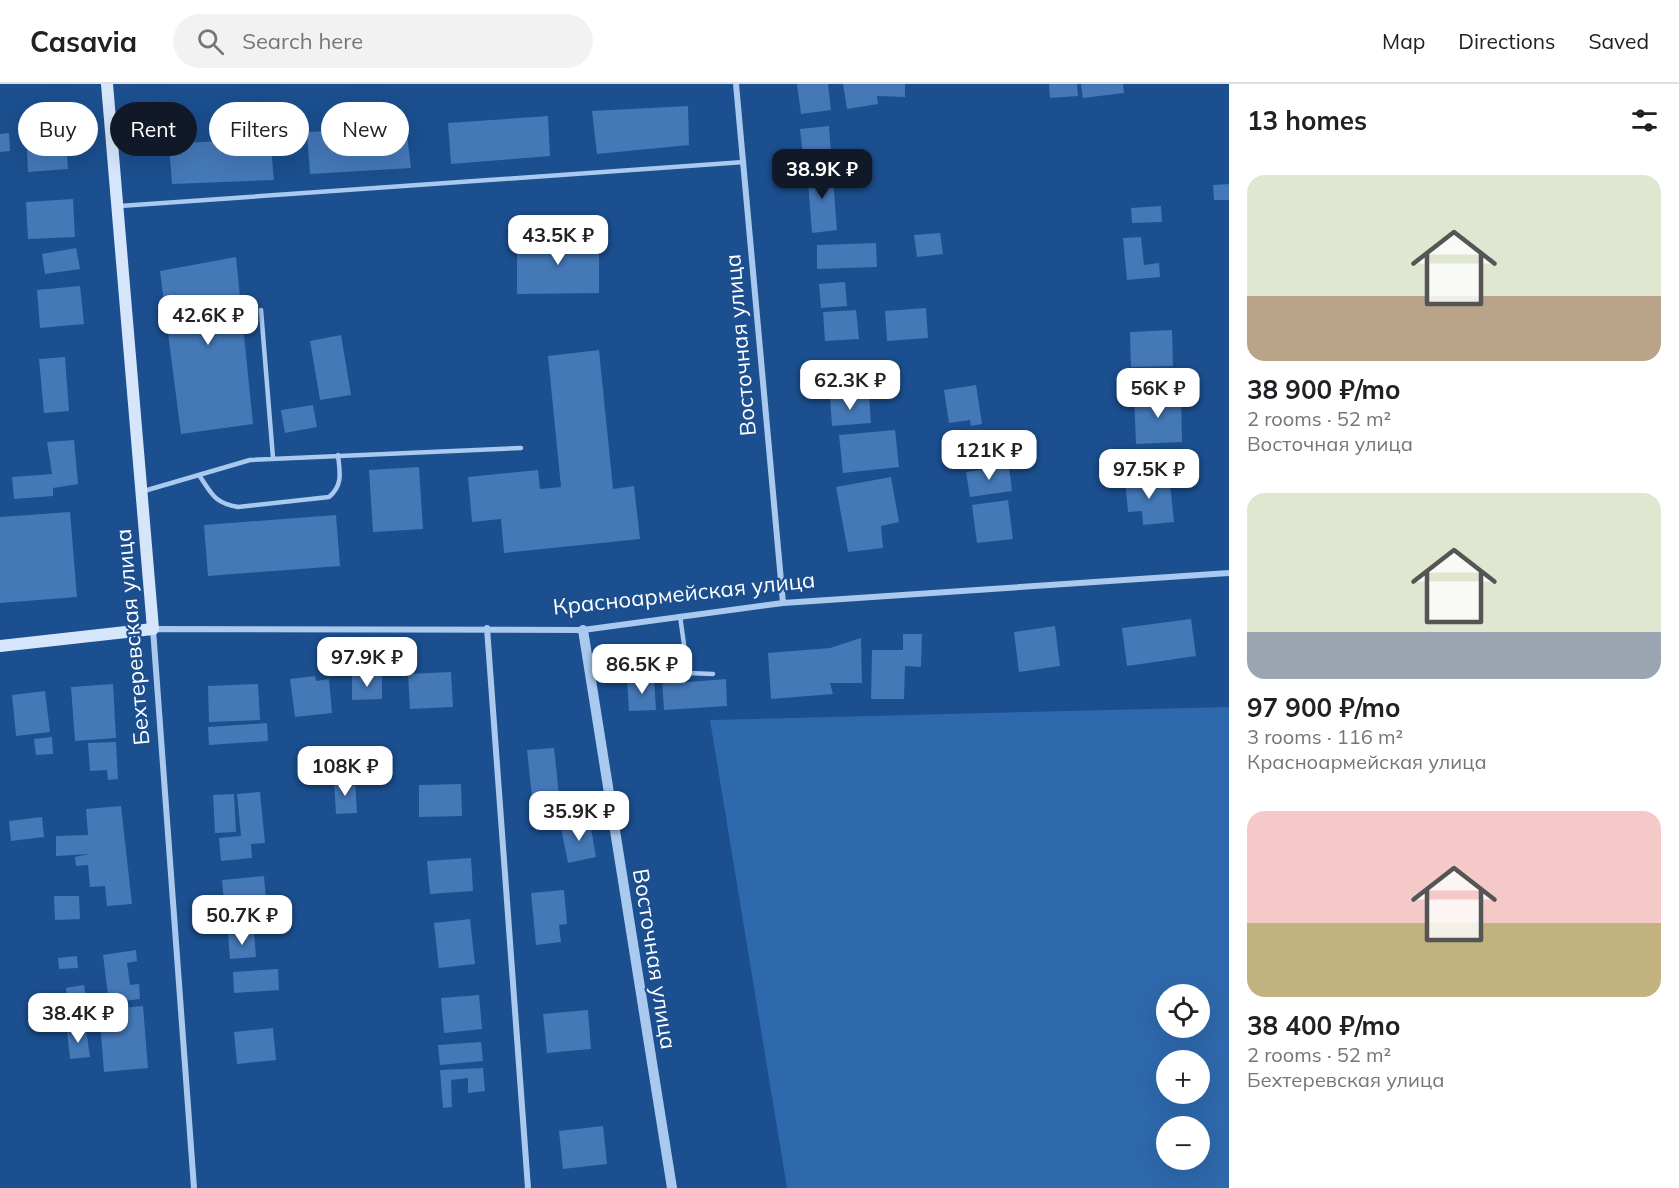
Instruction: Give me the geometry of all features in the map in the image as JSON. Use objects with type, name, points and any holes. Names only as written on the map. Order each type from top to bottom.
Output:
[{"type":"main road","name":"Бехтеревская улица","points":[[107,84],[153,629]]},
{"type":"main road","name":"Красноармейская улица","points":[[0,646],[153,629]]},
{"type":"street","name":"Восточная улица","points":[[736,84],[783,603]]},
{"type":"street","name":"Красноармейская улица","points":[[153,629],[583,630],[783,603],[1229,573]]},
{"type":"street","points":[[487,628],[528,1188]]},
{"type":"street","name":"Бехтеревская улица","points":[[153,629],[194,1188]]},
{"type":"street","name":"Восточная улица","points":[[583,630],[672,1188]]},
{"type":"lane","points":[[117,207],[744,162]]},
{"type":"lane","points":[[261,310],[273,458]]},
{"type":"lane","points":[[141,491],[250,460],[521,448]]},
{"type":"lane","points":[[199,475],[215,499],[226,505],[238,507],[328,497],[338,489],[340,478],[338,455]]},
{"type":"lane","points":[[680,616],[688,673],[713,674]]},
{"type":"shaded area","points":[[1229,707],[1229,1188],[787,1188],[710,720]]},
{"type":"building","points":[[797,84],[828,84],[831,110],[801,114]]},
{"type":"building","points":[[843,84],[905,84],[905,97],[877,96],[878,104],[847,109]]},
{"type":"building","points":[[1049,84],[1077,84],[1078,96],[1050,98]]},
{"type":"building","points":[[1081,84],[1123,84],[1124,93],[1083,98]]},
{"type":"building","points":[[688,106],[689,145],[597,154],[592,111]]},
{"type":"building","points":[[548,116],[550,156],[451,164],[448,123]]},
{"type":"building","points":[[829,126],[831,153],[803,156],[800,129]]},
{"type":"building","points":[[321,131],[321,156],[409,156],[409,152],[411,168],[310,174],[309,132]]},
{"type":"building","points":[[9,133],[10,151],[0,152],[0,134]]},
{"type":"building","points":[[197,142],[209,142],[209,156],[272,156],[274,180],[172,184],[170,156],[197,156]]},
{"type":"building","points":[[27,156],[67,156],[68,169],[28,172]]},
{"type":"building","points":[[832,167],[837,230],[812,233],[807,168]]},
{"type":"building","points":[[1229,184],[1229,200],[1214,200],[1213,185]]},
{"type":"building","points":[[73,199],[75,237],[28,239],[26,202]]},
{"type":"building","points":[[1161,206],[1162,222],[1132,223],[1131,208]]},
{"type":"building","points":[[940,233],[943,254],[917,257],[914,235]]},
{"type":"building","points":[[599,237],[599,293],[517,294],[517,238]]},
{"type":"building","points":[[1141,237],[1144,265],[1159,263],[1160,277],[1127,280],[1123,238]]},
{"type":"building","points":[[876,243],[877,267],[817,269],[817,245]]},
{"type":"building","points":[[76,248],[80,269],[45,274],[42,254]]},
{"type":"building","points":[[236,257],[253,424],[181,434],[160,271]]},
{"type":"building","points":[[845,282],[847,306],[821,308],[819,284]]},
{"type":"building","points":[[80,286],[84,324],[40,328],[37,290]]},
{"type":"building","points":[[926,308],[928,338],[887,341],[885,311]]},
{"type":"building","points":[[856,310],[859,339],[825,341],[823,312]]},
{"type":"building","points":[[1172,330],[1173,366],[1131,367],[1130,332]]},
{"type":"building","points":[[341,335],[351,395],[320,400],[310,341]]},
{"type":"building","points":[[599,350],[613,489],[634,486],[640,539],[504,553],[501,519],[472,522],[468,477],[538,470],[540,489],[561,487],[548,356]]},
{"type":"building","points":[[65,357],[69,411],[44,413],[39,359]]},
{"type":"building","points":[[976,385],[982,424],[971,426],[970,420],[949,423],[944,390]]},
{"type":"building","points":[[1181,394],[1182,442],[1136,444],[1134,396]]},
{"type":"building","points":[[869,395],[871,423],[832,426],[830,398]]},
{"type":"building","points":[[313,405],[317,427],[285,433],[281,410]]},
{"type":"building","points":[[895,430],[899,467],[843,473],[839,435]]},
{"type":"building","points":[[74,440],[78,484],[53,488],[53,496],[14,499],[12,477],[52,474],[47,442]]},
{"type":"building","points":[[1009,466],[1012,491],[970,497],[966,472]]},
{"type":"building","points":[[419,467],[423,529],[373,532],[369,470]]},
{"type":"building","points":[[1137,468],[1138,487],[1170,484],[1174,522],[1143,525],[1142,511],[1128,512],[1124,469]]},
{"type":"building","points":[[891,477],[899,522],[881,526],[883,548],[848,552],[836,487]]},
{"type":"building","points":[[1008,500],[1013,539],[977,543],[972,505]]},
{"type":"building","points":[[70,512],[77,597],[0,603],[0,517]]},
{"type":"building","points":[[336,515],[340,566],[208,576],[204,525]]},
{"type":"building","points":[[1191,619],[1196,656],[1127,666],[1122,628]]},
{"type":"building","points":[[1055,626],[1060,666],[1019,672],[1014,632]]},
{"type":"building","points":[[903,634],[922,634],[921,667],[905,666],[904,699],[871,699],[872,650],[903,650]]},
{"type":"building","points":[[861,638],[862,683],[830,683],[833,694],[771,699],[768,653],[830,648]]},
{"type":"building","points":[[676,662],[677,683],[726,679],[727,706],[664,710],[661,663]]},
{"type":"building","points":[[451,672],[453,707],[410,709],[408,674]]},
{"type":"building","points":[[315,676],[316,681],[329,679],[332,713],[295,717],[290,679]]},
{"type":"building","points":[[352,676],[382,676],[382,699],[352,700]]},
{"type":"building","points":[[654,678],[656,710],[629,711],[627,680]]},
{"type":"building","points":[[113,684],[116,738],[75,741],[71,687]]},
{"type":"building","points":[[258,684],[260,720],[209,722],[208,686]]},
{"type":"building","points":[[45,691],[50,732],[16,736],[12,695]]},
{"type":"building","points":[[267,723],[268,741],[209,745],[208,727]]},
{"type":"building","points":[[52,737],[53,754],[36,755],[34,739]]},
{"type":"building","points":[[116,742],[118,779],[108,780],[107,770],[90,771],[88,743]]},
{"type":"building","points":[[554,748],[560,803],[533,806],[527,750]]},
{"type":"building","points":[[355,780],[357,813],[336,814],[334,781]]},
{"type":"building","points":[[461,784],[462,816],[419,817],[419,785]]},
{"type":"building","points":[[260,792],[265,843],[251,844],[252,858],[221,861],[219,838],[241,836],[237,794]]},
{"type":"building","points":[[234,794],[236,832],[215,833],[213,795]]},
{"type":"building","points":[[121,806],[132,904],[107,906],[105,886],[90,887],[88,865],[76,866],[75,857],[89,854],[56,856],[56,836],[88,835],[86,809]]},
{"type":"building","points":[[42,817],[44,837],[11,841],[9,821]]},
{"type":"building","points":[[590,822],[596,857],[568,863],[561,828]]},
{"type":"building","points":[[471,858],[473,891],[430,894],[427,861]]},
{"type":"building","points":[[264,876],[266,898],[224,902],[222,880]]},
{"type":"building","points":[[564,890],[567,924],[559,925],[561,942],[536,945],[531,893]]},
{"type":"building","points":[[54,896],[79,896],[80,919],[55,920]]},
{"type":"building","points":[[470,919],[475,964],[439,968],[434,923]]},
{"type":"building","points":[[254,932],[256,957],[230,959],[228,934]]},
{"type":"building","points":[[136,950],[137,961],[127,963],[130,985],[139,984],[140,999],[109,1003],[103,955]]},
{"type":"building","points":[[77,956],[78,968],[59,969],[58,958]]},
{"type":"building","points":[[278,969],[279,990],[234,993],[233,972]]},
{"type":"building","points":[[84,985],[87,1002],[68,1005],[66,988]]},
{"type":"building","points":[[479,995],[482,1029],[444,1033],[441,998]]},
{"type":"building","points":[[143,1006],[148,1068],[104,1072],[99,1010]]},
{"type":"building","points":[[588,1010],[591,1049],[547,1053],[543,1014]]},
{"type":"building","points":[[273,1028],[276,1060],[237,1064],[234,1032]]},
{"type":"building","points":[[86,1029],[90,1057],[70,1059],[67,1031]]},
{"type":"building","points":[[481,1042],[483,1061],[440,1065],[438,1045]]},
{"type":"building","points":[[483,1068],[485,1091],[468,1093],[468,1078],[451,1080],[452,1107],[443,1108],[440,1070]]},
{"type":"building","points":[[603,1126],[607,1164],[563,1169],[559,1131]]}]
